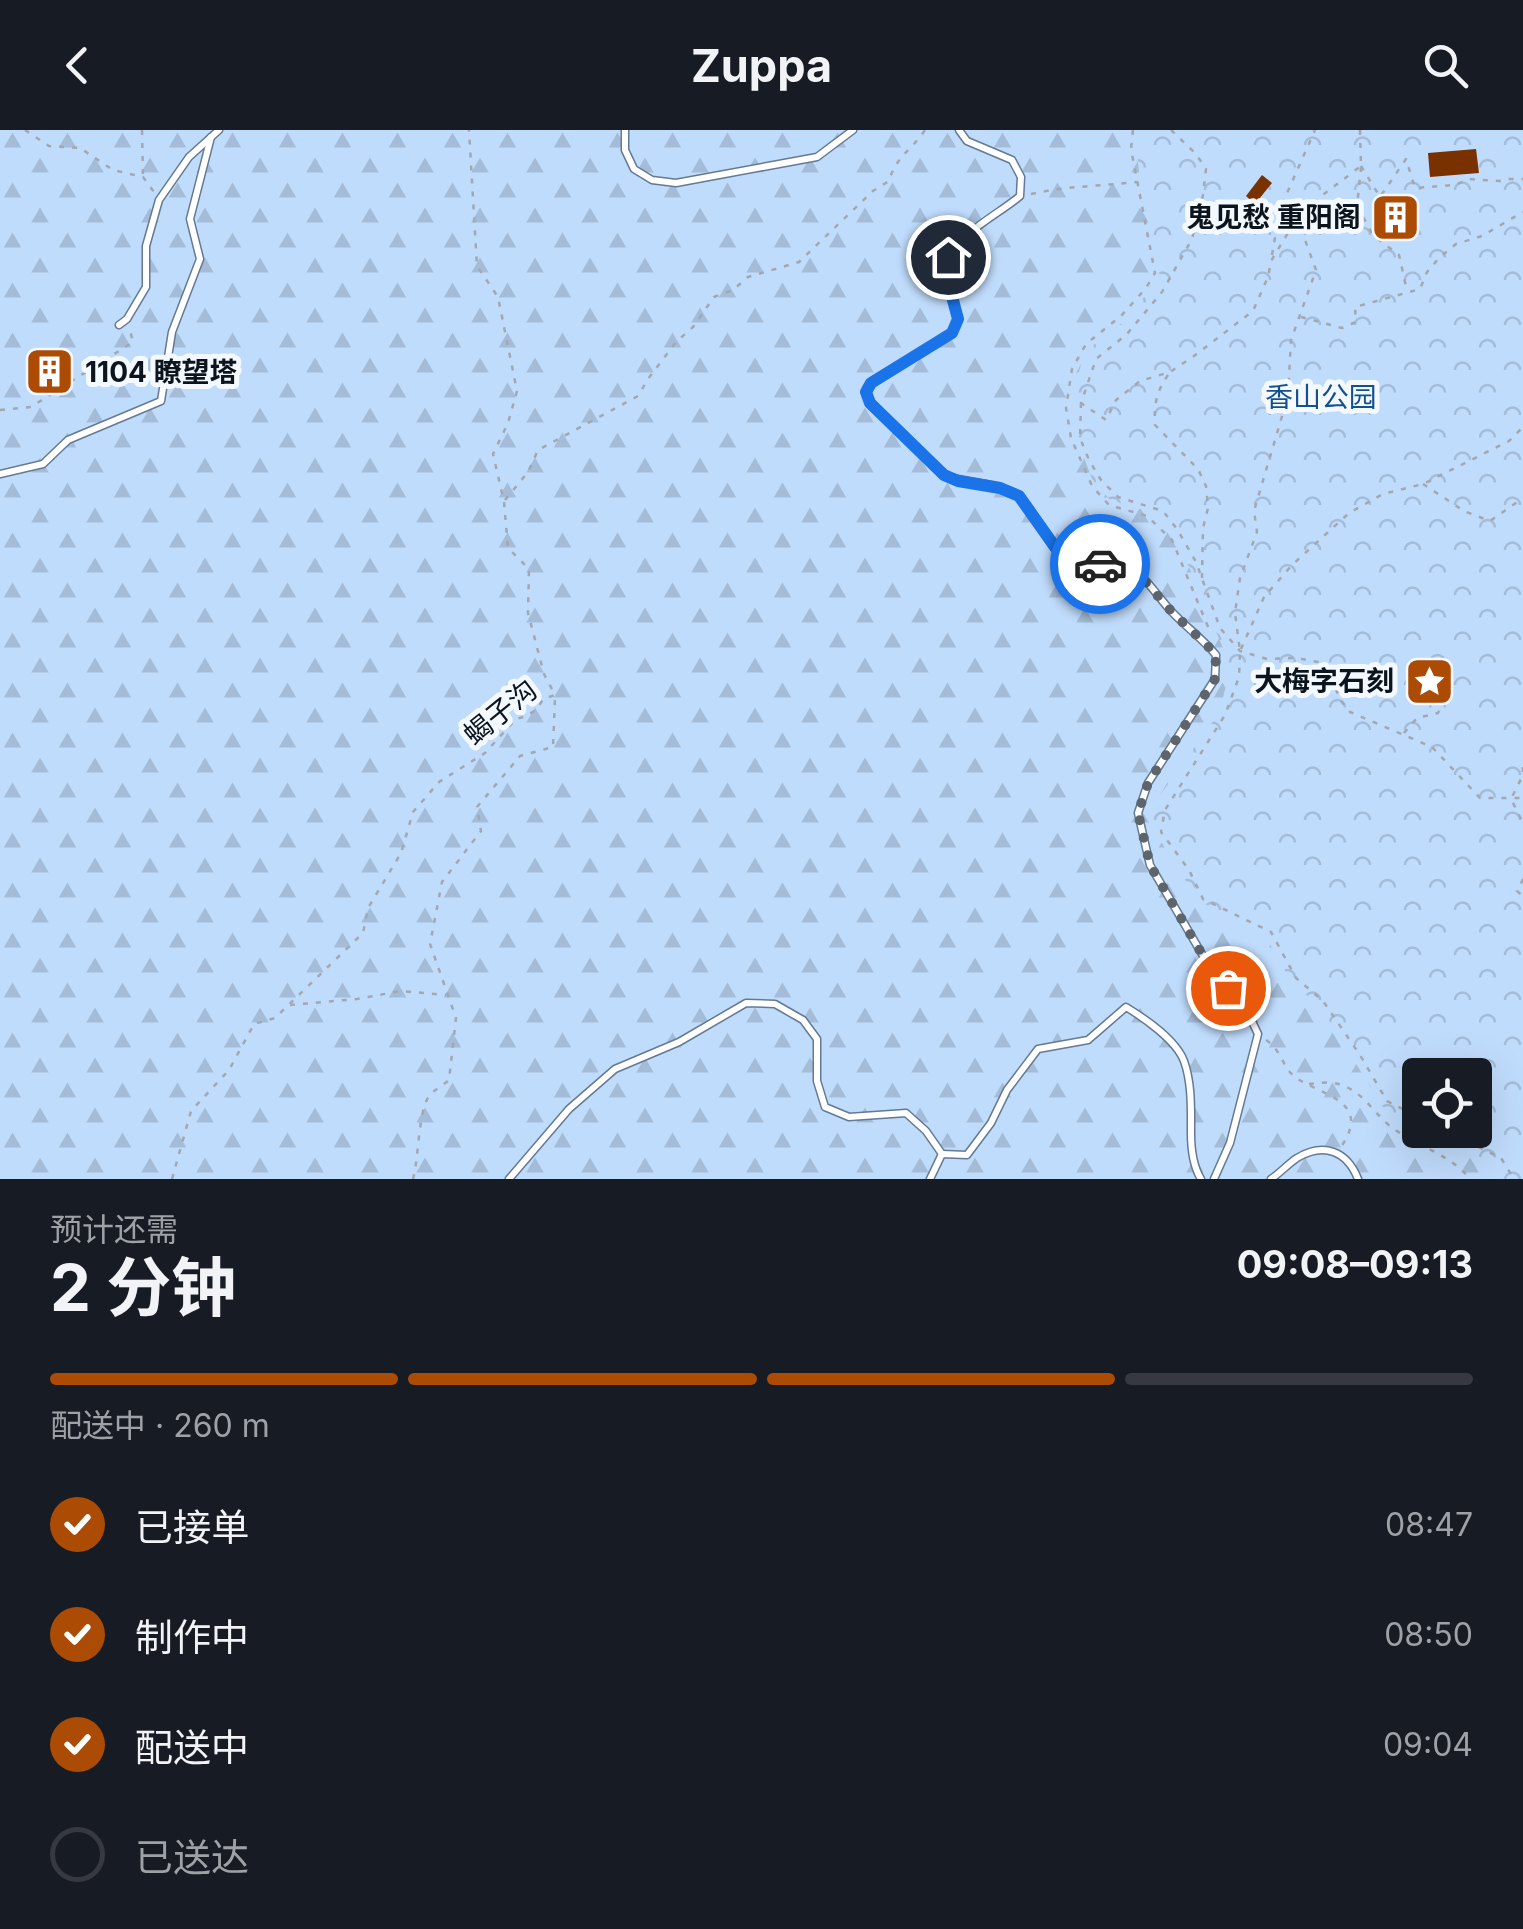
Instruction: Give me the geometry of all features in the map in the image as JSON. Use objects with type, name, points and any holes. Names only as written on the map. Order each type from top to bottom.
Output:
[{"type":"lane","points":[[119,324],[127,319],[146,287],[146,246],[159,200],[189,158],[219,130]]},
{"type":"lane","points":[[626,130],[625,150],[634,169],[652,180],[676,183],[816,157],[854,130]]},
{"type":"lane","points":[[959,130],[967,140],[1012,160],[1020,177],[1020,196],[960,240],[948,257],[946,274],[958,319],[952,333],[871,383],[866,392],[870,403],[944,475],[1019,496],[1070,562],[1122,562],[1134,569],[1216,654],[1215,679],[1148,783],[1138,813],[1150,865],[1206,961],[1250,1015],[1258,1034],[1230,1143],[1214,1179]]},
{"type":"lane","points":[[0,474],[42,464],[68,440],[161,401],[172,332],[200,259],[190,219],[211,137]]},
{"type":"lane","points":[[509,1179],[569,1108],[614,1070],[679,1042],[746,1003],[775,1004],[803,1020],[817,1039],[817,1081],[825,1107],[849,1117],[906,1113],[926,1131],[942,1154]]},
{"type":"lane","points":[[942,1154],[966,1155],[991,1123],[1006,1090],[1038,1049],[1088,1040],[1126,1007],[1151,1022],[1183,1058],[1190,1098],[1191,1144],[1201,1179]]},
{"type":"lane","points":[[1271,1179],[1298,1157],[1319,1151],[1344,1156],[1358,1179]]},
{"type":"lane","points":[[930,1179],[942,1154]]},
{"type":"path","points":[[25,130],[49,146],[80,148],[113,170],[143,177]]},
{"type":"path","points":[[142,130],[143,177],[159,200]]},
{"type":"path","name":"蝎子沟","points":[[172,1179],[191,1112],[229,1070],[254,1024],[275,1018],[363,933],[368,908],[402,853],[413,812],[439,782],[486,753],[516,719],[527,716],[543,699],[555,695],[544,674],[528,614],[530,568],[508,548],[504,502],[493,454],[508,423],[516,391],[498,297],[477,266],[469,130]]},
{"type":"path","points":[[504,502],[528,472],[538,450],[638,396],[714,297],[733,290],[748,277],[799,262],[864,198],[889,182],[893,167],[926,130]]},
{"type":"path","points":[[1133,130],[1131,148],[1156,273],[1122,316],[1086,344],[1072,369],[1066,408],[1070,438],[1092,486],[1109,506],[1147,516],[1172,540],[1212,634],[1216,654]]},
{"type":"path","points":[[1171,130],[1206,169],[1203,196],[1192,238],[1162,292],[1127,334],[1096,359],[1081,403],[1080,438],[1088,460],[1118,497],[1164,511],[1186,546],[1220,628],[1240,650],[1268,659],[1324,663],[1350,712],[1432,747],[1480,798],[1523,798]]},
{"type":"path","points":[[1081,403],[1106,420],[1116,400],[1140,380],[1170,372],[1253,311],[1268,277],[1280,209],[1315,130]]},
{"type":"path","points":[[1360,130],[1362,166],[1357,206],[1373,235],[1398,255],[1407,293]]},
{"type":"path","points":[[1362,166],[1380,197],[1406,159],[1415,188],[1455,185],[1469,179],[1523,179]]},
{"type":"path","points":[[1270,260],[1297,218],[1362,166]]},
{"type":"path","points":[[1020,196],[1050,189],[1138,182]]},
{"type":"path","points":[[1299,316],[1342,328],[1356,322],[1355,307],[1420,289],[1427,272],[1456,244],[1482,236],[1523,212]]},
{"type":"path","points":[[1297,218],[1316,270],[1292,340],[1288,396],[1254,511],[1257,532],[1240,578],[1235,612],[1240,650],[1238,676],[1225,715],[1165,810],[1161,832],[1189,870],[1202,899],[1271,932],[1296,978],[1323,1002],[1387,1102],[1402,1109]]},
{"type":"path","points":[[0,410],[32,407],[133,342],[127,319]]},
{"type":"path","points":[[1170,372],[1154,405],[1155,425],[1198,469],[1206,486],[1202,580]]},
{"type":"path","points":[[1240,650],[1264,597],[1292,565],[1349,513],[1383,494],[1423,484],[1509,440],[1523,427]]},
{"type":"path","points":[[1423,484],[1464,511],[1490,522],[1523,498]]},
{"type":"path","points":[[1403,734],[1417,718],[1438,714],[1446,698],[1437,684]]},
{"type":"path","points":[[413,1179],[428,1097],[449,1080],[456,1018],[430,944],[442,882],[481,831],[477,807],[520,756],[554,747],[555,695]]},
{"type":"path","points":[[1511,799],[1523,767]]},
{"type":"path","points":[[1511,799],[1523,823]]},
{"type":"path","points":[[1523,879],[1517,892],[1523,896]]},
{"type":"path","points":[[289,1004],[400,992],[448,995]]},
{"type":"path","points":[[1258,1034],[1275,1045],[1292,1075],[1330,1093],[1347,1108],[1352,1122],[1344,1144],[1336,1152]]},
{"type":"path","points":[[1309,1084],[1337,1083],[1358,1093],[1388,1125],[1458,1164],[1470,1179]]},
{"type":"path","points":[[1480,1148],[1501,1158],[1514,1179]]},
{"type":"green space","points":[[0,130],[1523,130],[1523,1179],[0,1179]]},
{"type":"green space","name":"香山公园","points":[[1138,130],[1523,130],[1523,1179],[1505,1179],[1496,1165],[1462,1148],[1492,1148],[1492,1058],[1402,1058],[1402,1117],[1383,1107],[1320,1006],[1292,983],[1267,939],[1198,900],[1155,832],[1153,805],[1219,713],[1227,682],[1223,648],[1176,536],[1147,511],[1110,500],[1092,479],[1072,426],[1073,391],[1085,352],[1128,318],[1160,276],[1137,146]]},
{"type":"building","points":[[1476,149],[1479,173],[1430,177],[1428,153]]},
{"type":"building","points":[[1262,175],[1272,183],[1255,204],[1246,196]]},
{"type":"building","name":"鬼见愁 重阳阁","points":[[1390,197],[1414,205],[1401,238],[1378,229]]},
{"type":"building","name":"1104 瞭望塔","points":[[55,358],[65,375],[46,386],[35,370]]},
{"type":"way so far","points":[[1100,564],[1122,562],[1134,569],[1216,654],[1215,679],[1148,783],[1138,813],[1150,865],[1206,961],[1228,988]]},
{"type":"place","name":"鬼见愁 重阳阁","points":[[1396,217]]},
{"type":"place","name":"1104 瞭望塔","points":[[50,372]]},
{"type":"place","name":"大梅字石刻","points":[[1429,681]]},
{"type":"route","points":[[948,257],[946,274],[958,319],[952,333],[871,383],[866,392],[870,403],[944,475],[1019,496],[1070,562],[1100,564]]}]
